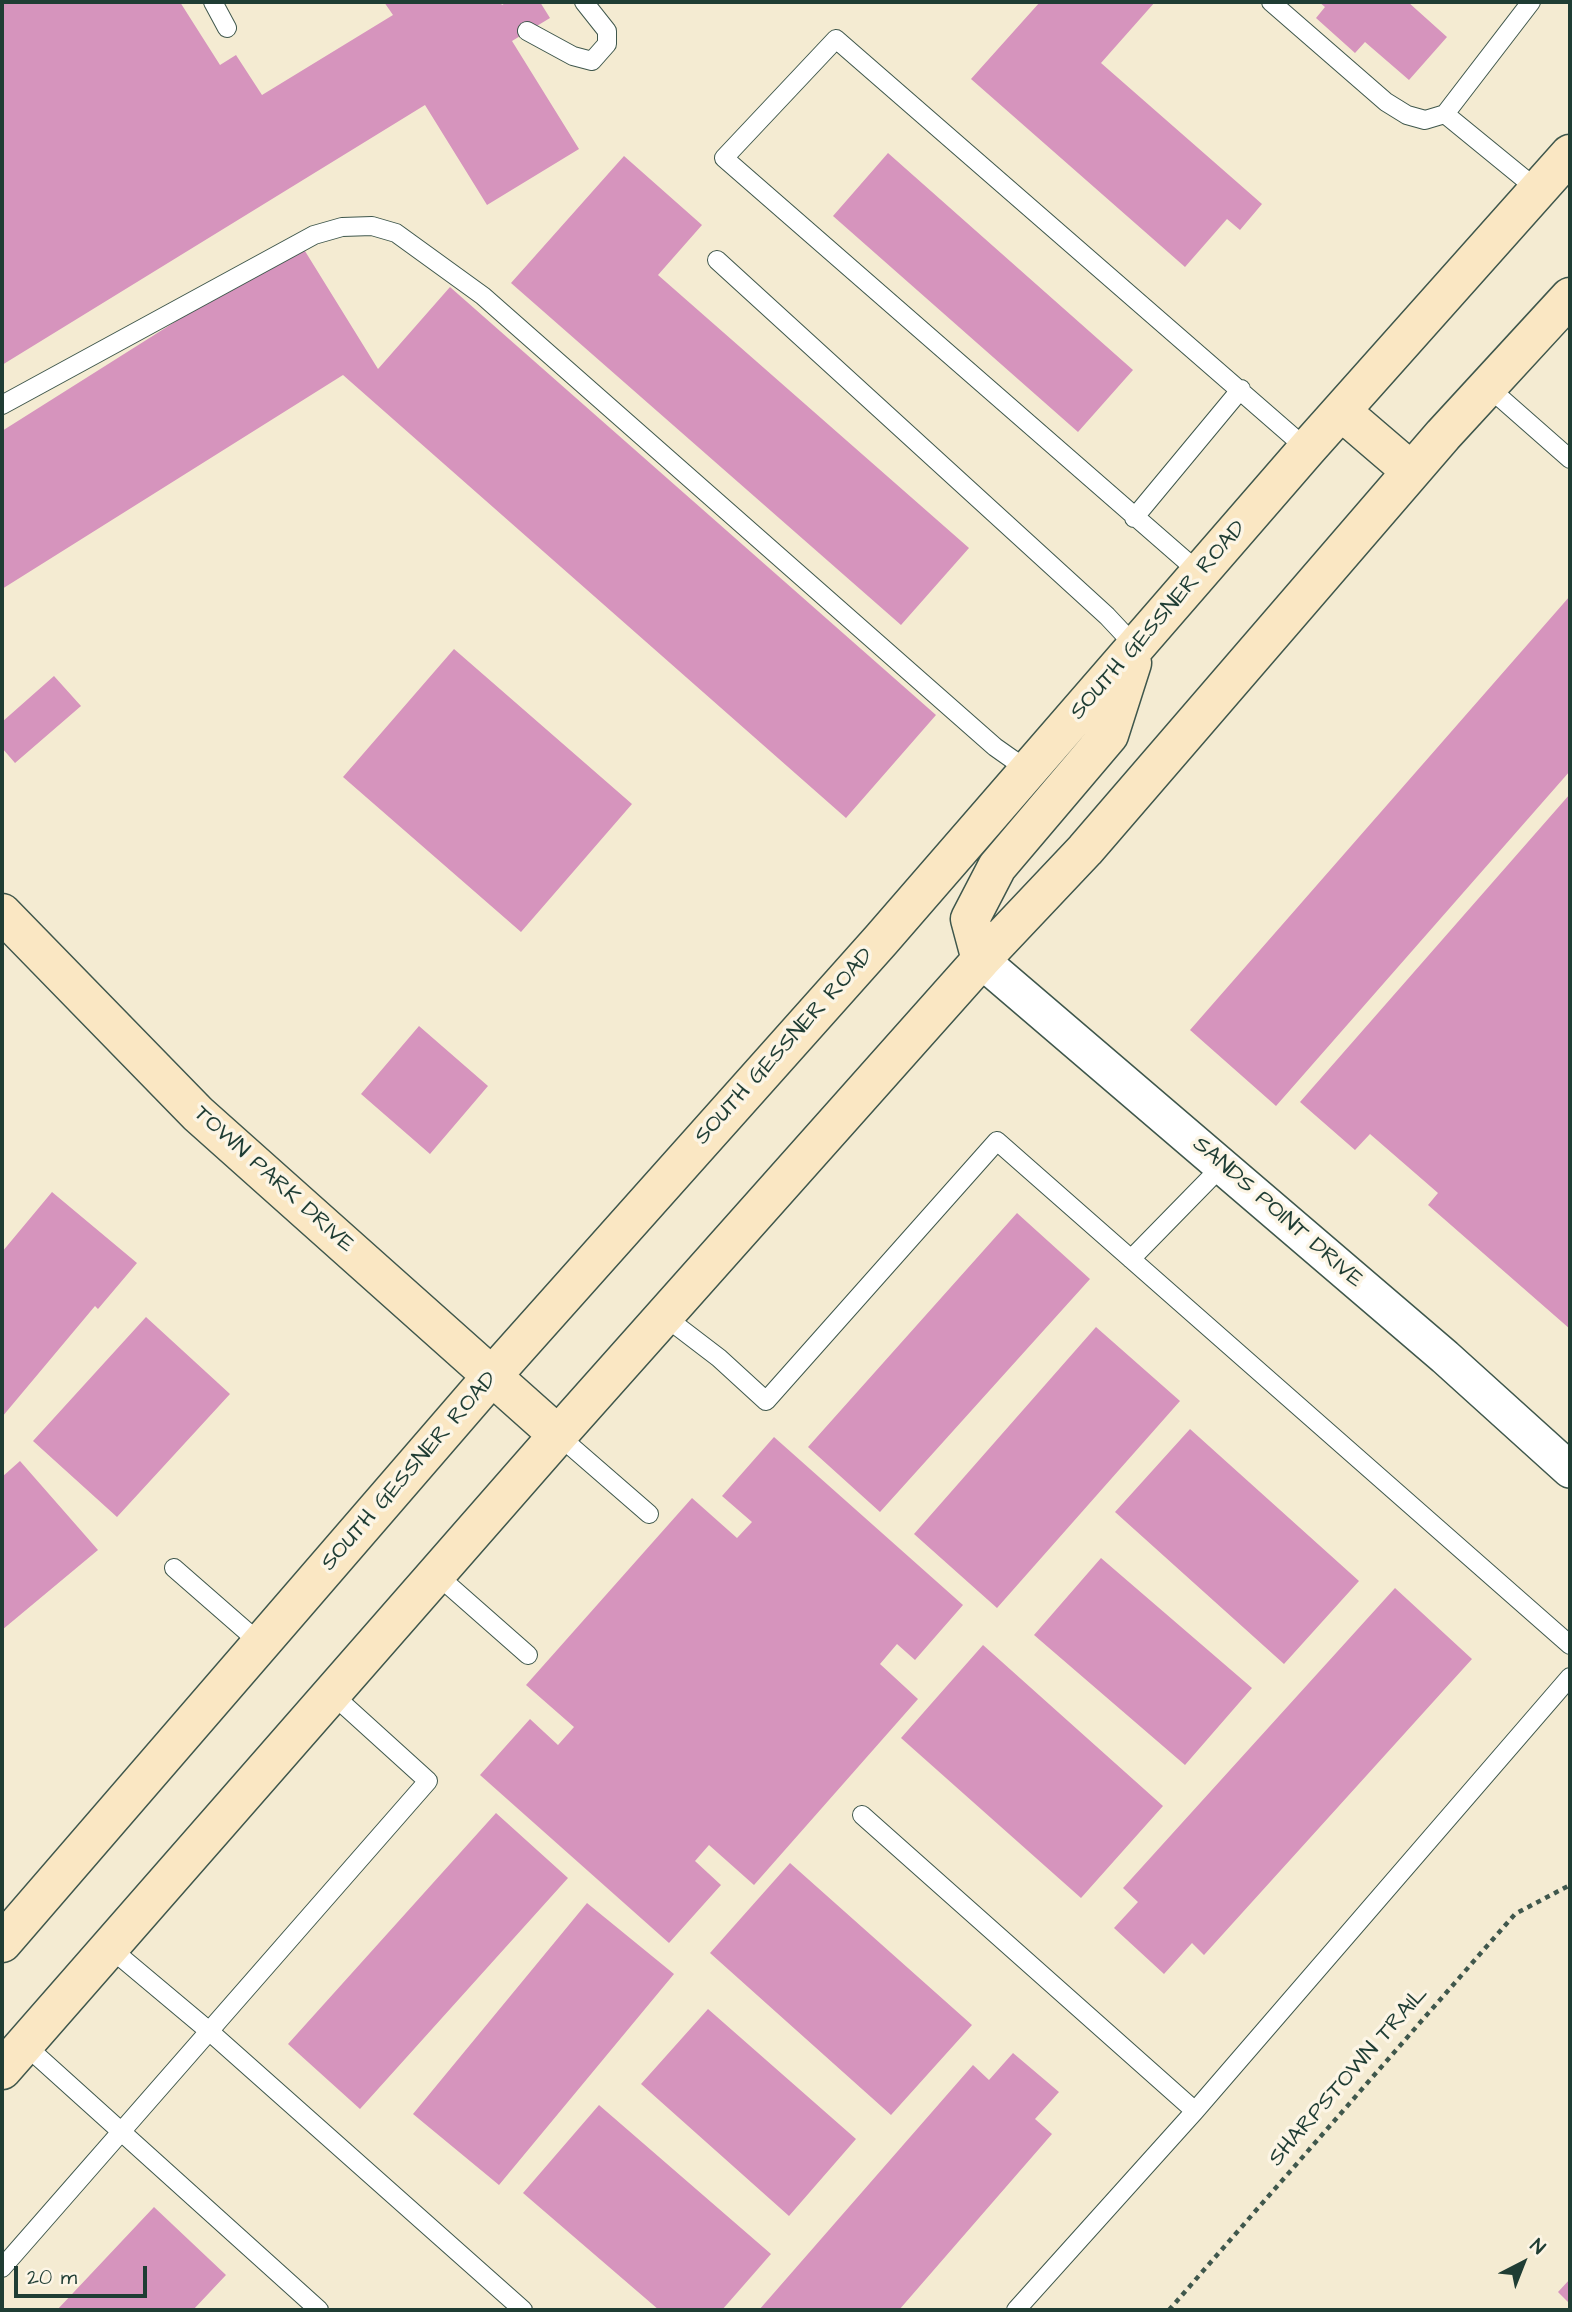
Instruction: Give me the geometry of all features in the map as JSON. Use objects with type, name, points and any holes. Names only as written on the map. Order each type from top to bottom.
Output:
[{"type":"main road","name":"SOUTH GESSNER ROAD","points":[[2,1942],[492,1376],[1030,771],[1340,411],[1570,154]]},
{"type":"main road","points":[[13,2057],[558,1435],[981,960],[1085,850],[1411,471],[1570,297]]},
{"type":"main road","points":[[1340,411],[1411,471]]},
{"type":"main road","points":[[981,960],[970,919],[996,867],[1109,735],[1136,647]]},
{"type":"main road","name":"TOWN PARK DRIVE","points":[[2,913],[198,1114],[558,1435]]},
{"type":"street","name":"SANDS POINT DRIVE","points":[[981,960],[1570,1470]]},
{"type":"lane","points":[[213,2],[227,28]]},
{"type":"lane","points":[[527,31],[573,56],[592,61],[607,44],[607,31],[584,2]]},
{"type":"lane","points":[[1271,2],[1386,102],[1407,115],[1425,120],[1445,114],[1531,2]]},
{"type":"lane","points":[[1201,575],[724,158],[836,39],[1307,449]]},
{"type":"lane","points":[[1445,114],[1538,190]]},
{"type":"lane","points":[[2,405],[314,235],[342,227],[372,226],[396,233],[483,296],[995,747],[1030,771]]},
{"type":"lane","points":[[717,260],[1097,606],[1136,647]]},
{"type":"lane","points":[[1487,386],[1570,458]]},
{"type":"lane","points":[[1134,518],[1241,389]]},
{"type":"lane","points":[[664,1316],[719,1358],[766,1401],[997,1141],[1570,1645]]},
{"type":"lane","points":[[1131,1259],[1222,1166]]},
{"type":"lane","points":[[558,1435],[649,1514]]},
{"type":"lane","points":[[174,1568],[261,1644]]},
{"type":"lane","points":[[436,1574],[528,1655]]},
{"type":"lane","points":[[1016,2310],[1195,2111],[1570,1677]]},
{"type":"lane","points":[[2,2268],[428,1782],[332,1694]]},
{"type":"lane","points":[[862,1815],[1195,2111]]},
{"type":"lane","points":[[110,1948],[209,2031],[523,2310]]},
{"type":"lane","points":[[13,2057],[121,2133],[319,2310]]},
{"type":"path","name":"SHARPSTOWN TRAIL","points":[[1169,2310],[1515,1914],[1570,1885]]},
{"type":"building","points":[[2,2],[180,2],[220,65],[236,55],[262,95],[393,15],[384,2],[500,2],[502,5],[507,2],[540,2],[550,18],[512,41],[579,149],[487,205],[425,105],[2,365]]},
{"type":"building","points":[[1040,2],[1155,2],[1101,63],[1262,204],[1240,230],[1227,219],[1185,267],[971,79]]},
{"type":"building","points":[[1319,2],[1408,2],[1447,37],[1409,80],[1365,42],[1355,53],[1316,18],[1325,7]]},
{"type":"building","points":[[888,153],[1133,370],[1078,432],[833,216]]},
{"type":"building","points":[[624,156],[702,225],[658,275],[969,548],[901,625],[511,283]]},
{"type":"building","points":[[300,243],[378,369],[450,287],[936,715],[846,818],[343,375],[2,589],[2,431]]},
{"type":"building","points":[[1570,596],[1570,771],[1276,1106],[1190,1030]]},
{"type":"building","points":[[454,649],[632,804],[521,932],[343,777]]},
{"type":"building","points":[[54,676],[81,706],[15,763],[2,748],[2,722]]},
{"type":"building","points":[[1570,794],[1570,1329],[1428,1205],[1438,1193],[1370,1134],[1355,1150],[1300,1102]]},
{"type":"building","points":[[419,1026],[488,1086],[430,1154],[361,1094]]},
{"type":"building","points":[[52,1192],[137,1263],[98,1309],[95,1306],[2,1417],[2,1252]]},
{"type":"building","points":[[1017,1213],[1090,1279],[880,1512],[808,1447]]},
{"type":"building","points":[[146,1317],[230,1394],[117,1517],[33,1441]]},
{"type":"building","points":[[1096,1327],[1180,1401],[997,1608],[914,1534]]},
{"type":"building","points":[[1190,1429],[1359,1581],[1284,1664],[1115,1512]]},
{"type":"building","points":[[774,1437],[963,1605],[915,1660],[897,1644],[880,1664],[918,1699],[754,1885],[709,1845],[695,1861],[721,1885],[669,1943],[480,1775],[530,1719],[558,1745],[574,1727],[526,1685],[692,1498],[737,1538],[752,1522],[722,1496]]},
{"type":"building","points":[[20,1461],[98,1550],[2,1630],[2,1477]]},
{"type":"building","points":[[1101,1558],[1252,1688],[1185,1765],[1034,1635]]},
{"type":"building","points":[[1395,1588],[1472,1659],[1204,1955],[1192,1943],[1164,1974],[1114,1928],[1138,1902],[1123,1888]]},
{"type":"building","points":[[983,1645],[1163,1806],[1081,1898],[901,1738]]},
{"type":"building","points":[[496,1813],[568,1878],[360,2109],[288,2044]]},
{"type":"building","points":[[790,1863],[972,2025],[891,2115],[710,1953]]},
{"type":"building","points":[[587,1903],[674,1974],[499,2185],[413,2114]]},
{"type":"building","points":[[708,2009],[856,2139],[789,2216],[641,2084]]},
{"type":"building","points":[[1013,2053],[1059,2092],[1035,2119],[1052,2134],[899,2310],[759,2310],[973,2065],[989,2080]]},
{"type":"building","points":[[599,2105],[771,2254],[722,2310],[659,2310],[523,2193]]},
{"type":"building","points":[[154,2207],[226,2275],[193,2310],[57,2310]]},
{"type":"building","points":[[1570,2279],[1570,2304],[1558,2292]]}]
